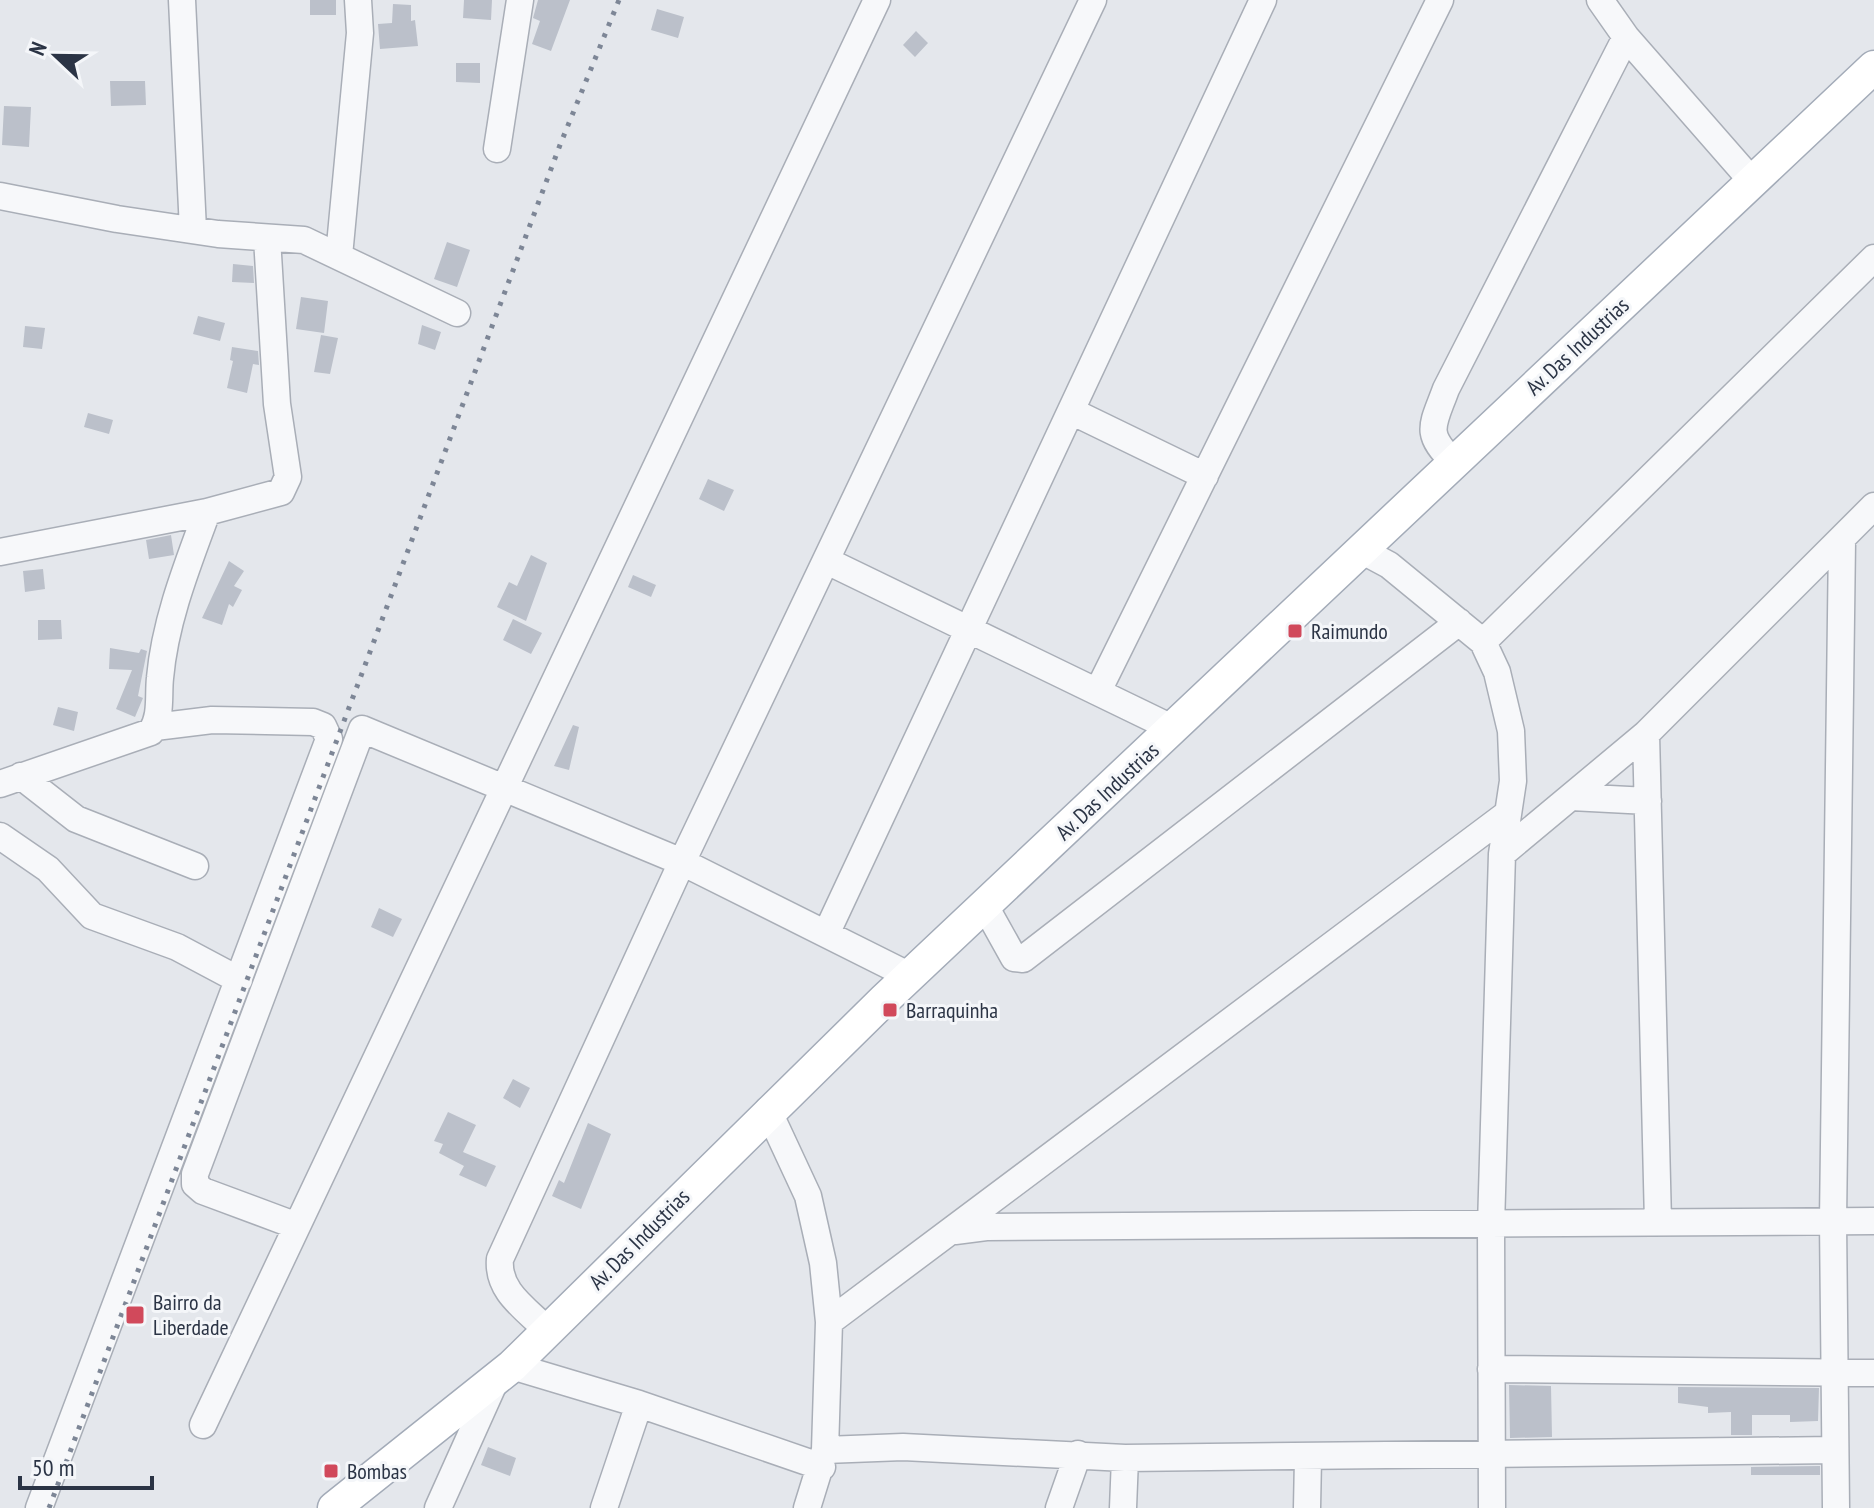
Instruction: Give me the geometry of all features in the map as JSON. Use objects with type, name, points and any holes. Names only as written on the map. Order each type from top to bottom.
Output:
[{"type":"main road","name":"Av. Das Industrias","points":[[334,1508],[504,1372],[768,1110],[1874,67]]},
{"type":"street","points":[[182,0],[193,230]]},
{"type":"street","points":[[339,256],[360,33],[358,0]]},
{"type":"street","points":[[497,149],[520,0]]},
{"type":"street","points":[[203,1425],[877,0]]},
{"type":"street","points":[[547,1330],[503,1285],[499,1276],[500,1259],[682,862],[1093,0]]},
{"type":"street","points":[[827,932],[1263,0]]},
{"type":"street","points":[[1098,691],[1440,0]]},
{"type":"street","points":[[1600,0],[1626,37],[1752,181]]},
{"type":"street","points":[[1454,462],[1435,445],[1433,427],[1446,389],[1626,37]]},
{"type":"street","points":[[0,196],[193,230],[304,240],[457,313]]},
{"type":"street","points":[[0,552],[207,512],[281,492],[288,477],[277,404],[267,238]]},
{"type":"street","points":[[1483,642],[1874,258]]},
{"type":"street","points":[[1071,411],[1205,476]]},
{"type":"street","points":[[1502,854],[1646,734],[1874,506]]},
{"type":"street","points":[[155,727],[167,639],[181,583],[207,512]]},
{"type":"street","points":[[1836,1508],[1833,1221],[1842,541]]},
{"type":"street","points":[[1361,550],[1389,565],[1483,642],[1497,672],[1511,731],[1513,781],[1502,854],[1491,1226],[1492,1508]]},
{"type":"street","points":[[827,561],[1174,729]]},
{"type":"street","points":[[985,906],[1014,958],[1023,959],[1459,622]]},
{"type":"street","points":[[11,780],[138,737],[155,727],[212,720],[313,722],[323,726],[329,739],[39,1508]]},
{"type":"street","points":[[297,1226],[203,1191],[195,1184],[195,1174],[303,889],[357,734],[367,729],[682,862],[910,976]]},
{"type":"street","points":[[1646,734],[1658,1222]]},
{"type":"street","points":[[11,780],[76,819],[195,866]]},
{"type":"street","points":[[1571,797],[1648,801]]},
{"type":"street","points":[[829,1322],[955,1231],[1013,1182],[1507,814]]},
{"type":"street","points":[[0,836],[48,869],[92,916],[177,947],[239,980]]},
{"type":"street","points":[[768,1110],[808,1196],[823,1263],[829,1322],[824,1458],[807,1508]]},
{"type":"street","points":[[955,1231],[986,1227],[1491,1226],[1874,1221]]},
{"type":"street","points":[[1491,1369],[1874,1373]]},
{"type":"street","points":[[438,1508],[504,1372],[639,1404],[824,1458],[903,1447],[1125,1458],[1834,1450]]},
{"type":"street","points":[[604,1508],[639,1404]]},
{"type":"street","points":[[1059,1508],[1078,1454]]},
{"type":"street","points":[[1123,1508],[1125,1458]]},
{"type":"street","points":[[1307,1508],[1308,1458]]},
{"type":"building","points":[[310,0],[336,0],[336,15],[310,15]]},
{"type":"building","points":[[464,0],[492,0],[491,20],[463,18]]},
{"type":"building","points":[[538,0],[570,0],[551,51],[532,44],[540,21],[533,18]]},
{"type":"building","points":[[393,4],[411,5],[411,21],[415,20],[418,46],[380,49],[378,24],[392,23]]},
{"type":"building","points":[[657,9],[684,17],[678,38],[651,30]]},
{"type":"building","points":[[916,31],[928,43],[915,57],[903,45]]},
{"type":"building","points":[[456,63],[480,63],[480,83],[456,82]]},
{"type":"building","points":[[110,81],[145,81],[146,105],[111,106]]},
{"type":"building","points":[[4,106],[31,107],[29,147],[2,145]]},
{"type":"building","points":[[447,242],[470,250],[457,287],[434,279]]},
{"type":"building","points":[[233,264],[253,266],[254,283],[232,282]]},
{"type":"building","points":[[301,297],[328,301],[324,333],[296,329]]},
{"type":"building","points":[[198,316],[225,323],[220,341],[193,334]]},
{"type":"building","points":[[422,325],[441,332],[435,350],[418,344]]},
{"type":"building","points":[[25,326],[45,328],[42,349],[23,347]]},
{"type":"building","points":[[321,335],[338,338],[330,374],[314,372]]},
{"type":"building","points":[[232,347],[258,351],[259,365],[253,364],[247,393],[227,388],[233,361],[230,360]]},
{"type":"building","points":[[88,413],[113,420],[109,434],[84,427]]},
{"type":"building","points":[[708,479],[734,490],[724,511],[699,499]]},
{"type":"building","points":[[171,535],[174,555],[149,559],[146,540]]},
{"type":"building","points":[[531,555],[547,563],[526,621],[497,607],[509,582],[517,586]]},
{"type":"building","points":[[229,561],[244,571],[234,586],[242,590],[233,607],[229,604],[222,625],[202,618]]},
{"type":"building","points":[[43,569],[45,589],[25,592],[23,571]]},
{"type":"building","points":[[633,575],[656,585],[651,597],[628,587]]},
{"type":"building","points":[[513,619],[542,633],[531,654],[503,640]]},
{"type":"building","points":[[38,620],[61,620],[62,639],[38,640]]},
{"type":"building","points":[[110,648],[139,653],[141,649],[147,651],[138,696],[143,698],[135,717],[116,709],[132,670],[109,669]]},
{"type":"building","points":[[58,707],[78,712],[74,731],[53,725]]},
{"type":"building","points":[[573,725],[579,727],[569,770],[554,766]]},
{"type":"building","points":[[379,908],[402,919],[393,937],[371,927]]},
{"type":"building","points":[[513,1079],[530,1088],[520,1108],[503,1098]]},
{"type":"building","points":[[448,1112],[476,1125],[463,1152],[496,1166],[486,1187],[459,1175],[464,1166],[439,1153],[443,1144],[434,1141]]},
{"type":"building","points":[[588,1123],[611,1134],[581,1209],[552,1196],[559,1180],[564,1183]]},
{"type":"building","points":[[1509,1385],[1551,1386],[1552,1437],[1510,1438]]},
{"type":"building","points":[[1678,1387],[1819,1388],[1818,1421],[1790,1422],[1790,1415],[1752,1415],[1752,1435],[1731,1435],[1731,1412],[1708,1413],[1708,1407],[1678,1403]]},
{"type":"building","points":[[488,1447],[516,1458],[510,1476],[481,1465]]},
{"type":"building","points":[[1820,1466],[1820,1475],[1751,1475],[1751,1467]]},
{"type":"railway","points":[[49,1508],[560,145],[619,0]]},
{"type":"place","name":"Raimundo","points":[[1295,631]]},
{"type":"place","name":"Barraquinha","points":[[890,1010]]},
{"type":"place","name":"Bairro da Liberdade","points":[[135,1315]]},
{"type":"place","name":"Bombas","points":[[331,1471]]}]
